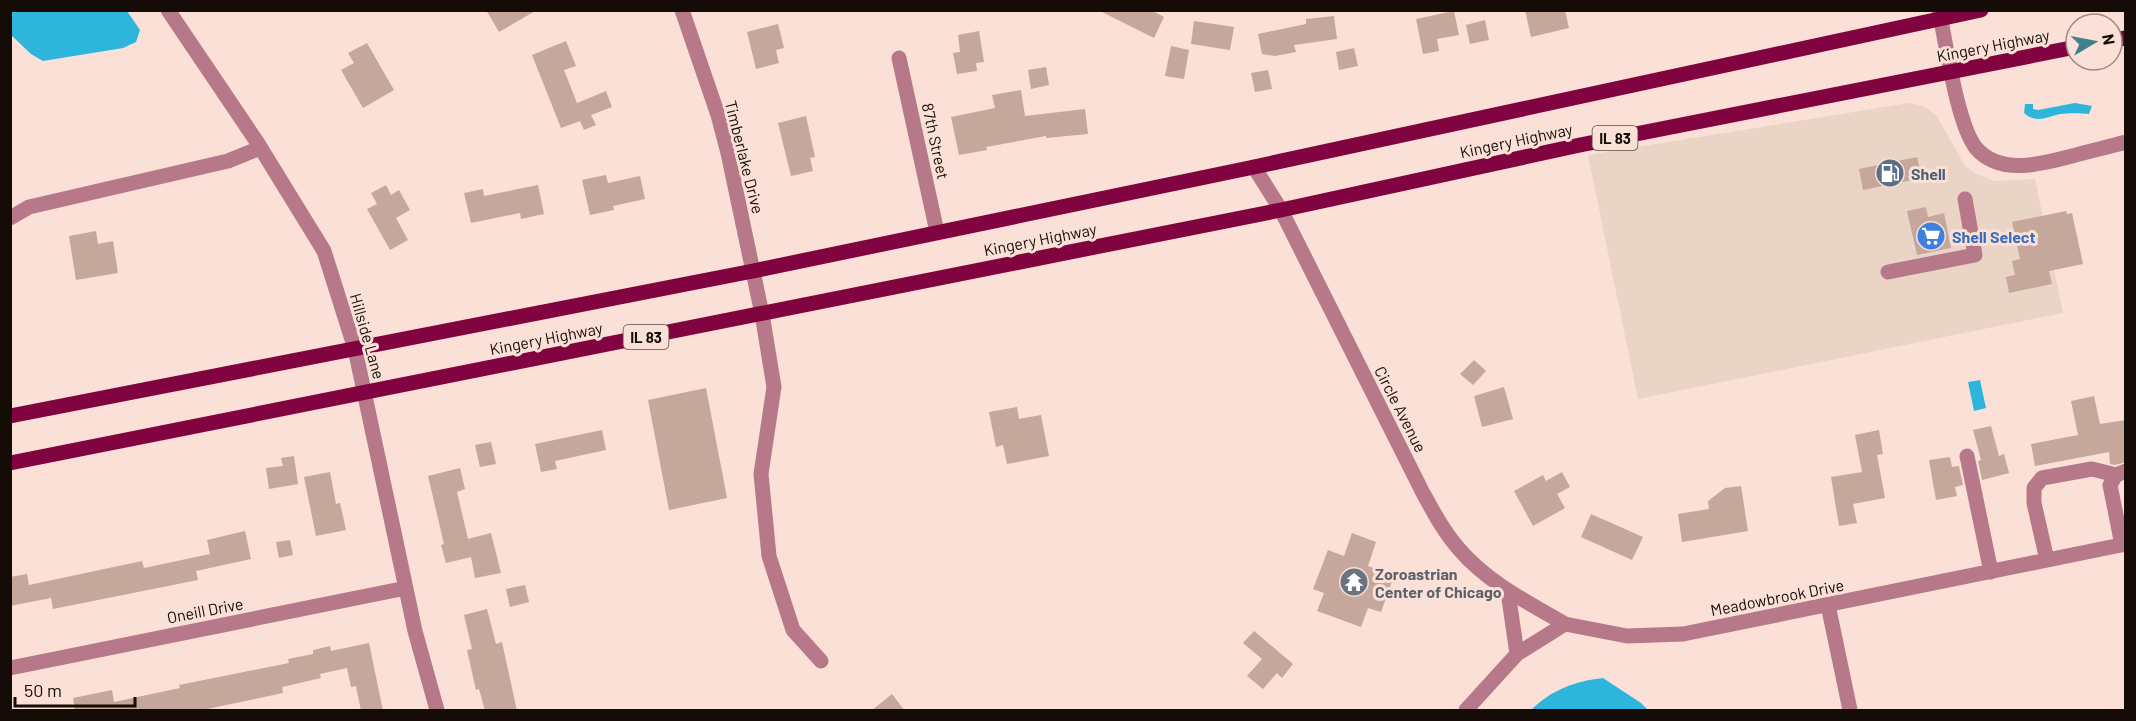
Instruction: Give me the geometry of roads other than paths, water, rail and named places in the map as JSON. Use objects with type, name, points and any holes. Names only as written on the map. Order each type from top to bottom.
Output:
[{"type":"main road","name":"Kingery Highway","points":[[10,416],[753,271],[1254,167],[1940,15],[1981,10]]},
{"type":"main road","name":"Kingery Highway","points":[[10,463],[1281,210],[1580,145],[2064,49]]},
{"type":"street","name":"Hillside Lane","points":[[168,10],[260,148],[324,251],[355,349],[415,631],[437,711]]},
{"type":"street","name":"Timberlake Drive","points":[[682,10],[718,115],[762,314],[774,387],[761,474],[769,556],[793,630],[821,661]]},
{"type":"street","points":[[1940,15],[1967,133],[1977,148],[1998,162],[2030,165],[2126,142]]},
{"type":"street","name":"87th Street","points":[[899,58],[937,232]]},
{"type":"street","points":[[10,218],[29,207],[228,161],[260,148]]},
{"type":"street","name":"Circle Avenue","points":[[1254,167],[1281,210],[1434,514],[1461,552],[1473,564],[1508,592],[1565,624]]},
{"type":"street","points":[[1888,272],[1975,255],[1965,199]]},
{"type":"street","points":[[1967,456],[1991,572]]},
{"type":"street","points":[[2047,560],[2034,503],[2034,488],[2042,478],[2092,469],[2121,473]]},
{"type":"street","points":[[2121,473],[2110,485],[2124,545]]},
{"type":"street","name":"Meadowbrook Drive","points":[[1565,624],[1603,633],[1654,637],[1683,634],[2124,545]]},
{"type":"street","name":"Oneill Drive","points":[[10,668],[406,588]]},
{"type":"street","points":[[1508,592],[1517,654]]},
{"type":"street","points":[[1828,605],[1850,711]]},
{"type":"street","points":[[1466,711],[1517,654],[1565,624]]},
{"type":"water","points":[[11,10],[127,11],[140,30],[136,42],[123,48],[43,61],[31,54],[11,35]]},
{"type":"water","points":[[2075,103],[2092,106],[2089,114],[2063,114],[2037,119],[2024,113],[2025,104],[2033,104],[2033,109],[2038,110]]},
{"type":"water","points":[[1980,380],[1986,408],[1974,411],[1968,382]]},
{"type":"water","points":[[1603,678],[1648,710],[1531,710],[1547,697],[1564,688],[1583,681]]},
{"type":"place","name":"Shell","points":[[1890,173]]},
{"type":"place","name":"Shell Select","points":[[1931,236]]},
{"type":"place","name":"Zoroastrian Center of Chicago","points":[[1354,582]]}]
